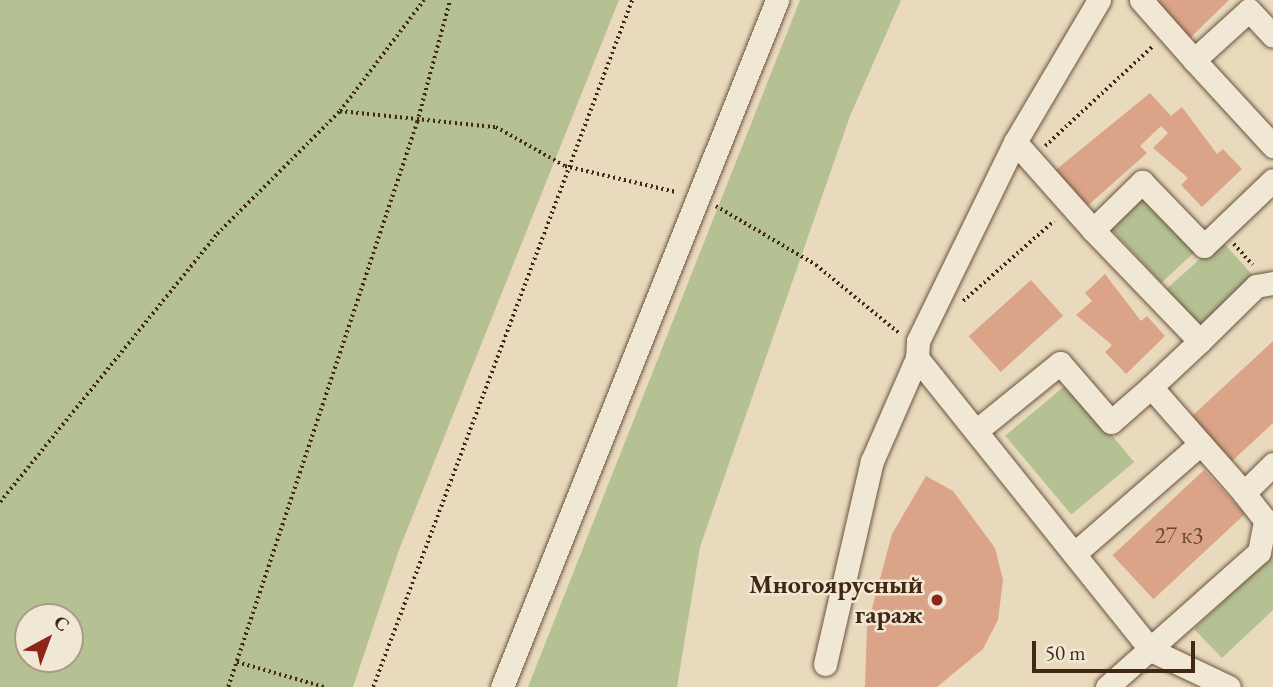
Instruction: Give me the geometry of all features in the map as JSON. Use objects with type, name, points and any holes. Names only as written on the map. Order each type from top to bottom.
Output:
[{"type":"lane","points":[[502,687],[702,198],[777,0]]},
{"type":"lane","points":[[825,664],[872,461],[918,349],[1015,142],[1100,0]]},
{"type":"lane","points":[[1141,0],[1273,146]]},
{"type":"lane","points":[[1194,60],[1249,10],[1273,36]]},
{"type":"lane","points":[[1015,142],[1093,230],[1200,341]]},
{"type":"lane","points":[[1093,230],[1142,182],[1204,246],[1273,180]]},
{"type":"lane","points":[[976,431],[1060,363],[1111,422],[1152,387],[1256,286],[1271,284]]},
{"type":"lane","points":[[918,349],[976,431],[1151,650],[1229,687]]},
{"type":"lane","points":[[1107,687],[1259,552],[1265,520],[1152,387]]},
{"type":"lane","points":[[1074,554],[1200,444]]},
{"type":"lane","points":[[1244,493],[1273,464]]},
{"type":"path","points":[[0,502],[217,234],[340,111],[424,0]]},
{"type":"path","points":[[228,687],[418,122],[450,0]]},
{"type":"path","points":[[373,687],[565,166],[632,0]]},
{"type":"path","points":[[1030,159],[1170,31]]},
{"type":"path","points":[[340,111],[418,122],[496,127],[565,166],[702,198],[816,265],[918,349]]},
{"type":"path","points":[[959,305],[1072,206]]},
{"type":"path","points":[[1221,230],[1271,284]]},
{"type":"path","points":[[237,662],[324,687]]},
{"type":"green space","points":[[0,0],[619,0],[399,550],[353,687],[0,687]]},
{"type":"green space","points":[[800,0],[901,0],[850,116],[700,547],[677,687],[528,687]]},
{"type":"green space","points":[[1142,193],[1196,251],[1162,283],[1108,225]]},
{"type":"green space","points":[[1221,240],[1256,279],[1199,329],[1165,291]]},
{"type":"green space","points":[[1068,383],[1134,462],[1071,515],[1005,436]]},
{"type":"green space","points":[[1273,554],[1273,610],[1222,658],[1194,629]]},
{"type":"building","points":[[1160,0],[1229,0],[1186,42],[1153,7]]},
{"type":"building","points":[[1150,93],[1171,116],[1182,107],[1217,154],[1223,149],[1242,169],[1202,207],[1181,185],[1188,178],[1153,148],[1168,133],[1161,126],[1140,146],[1147,153],[1084,209],[1052,173]]},
{"type":"building","points":[[1105,274],[1141,321],[1147,316],[1165,336],[1126,374],[1105,352],[1112,345],[1076,315],[1092,301],[1085,293]]},
{"type":"building","points":[[1031,280],[1063,316],[1001,372],[969,336]]},
{"type":"building","points":[[1273,341],[1273,423],[1232,461],[1191,417]]},
{"type":"building","points":[[1204,470],[1245,514],[1154,599],[1113,555]]},
{"type":"building","name":"Многоярусный гараж","points":[[926,476],[953,491],[995,548],[1003,580],[998,620],[983,649],[937,687],[865,687],[867,627],[892,534]]},
{"type":"place","name":"Многоярусный гараж","points":[[937,600]]}]
